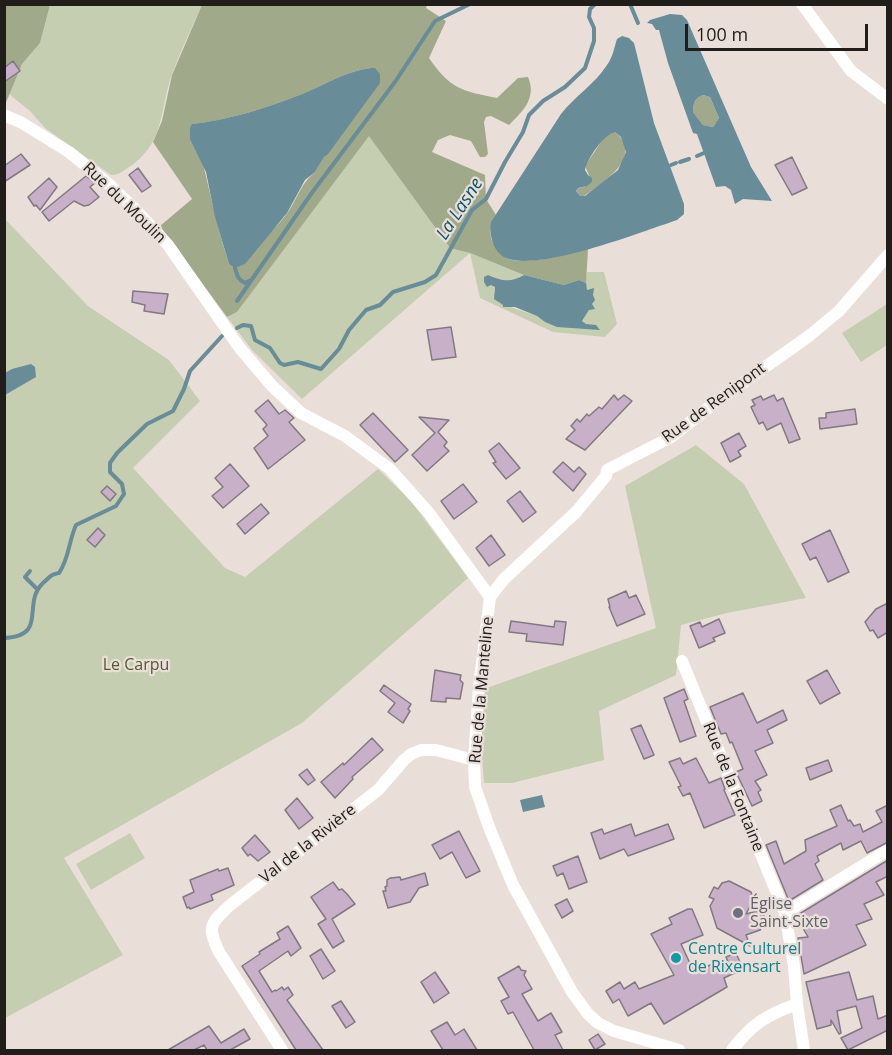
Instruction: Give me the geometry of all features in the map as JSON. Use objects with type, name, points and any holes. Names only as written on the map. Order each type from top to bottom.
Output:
[{"type":"street","points":[[802,4],[851,71],[888,99]]},
{"type":"street","name":"Rue du Moulin","points":[[4,115],[22,123],[69,152],[136,210],[168,245],[239,347]]},
{"type":"street","name":"Rue de Renipont","points":[[490,597],[504,579],[576,512],[602,483],[607,470],[671,437],[717,401],[809,336],[839,310],[888,255]]},
{"type":"street","name":"Rue de la Manteline","points":[[239,347],[284,398],[301,412],[345,436],[390,469],[429,513],[490,597],[479,687],[474,760],[476,787],[497,847],[513,885],[572,992],[588,1014],[598,1023],[614,1031],[679,1050]]},
{"type":"street","name":"Rue de la Fontaine","points":[[682,661],[784,913],[794,966],[804,1050]]},
{"type":"street","name":"Val de la Rivière","points":[[281,1050],[211,936],[212,923],[378,790],[411,754],[421,750],[436,750],[474,760]]},
{"type":"street","points":[[784,913],[888,850]]},
{"type":"street","points":[[732,1050],[748,1029],[781,1010],[797,1004]]},
{"type":"green space","points":[[5,5],[50,5],[40,43],[22,64],[5,105]]},
{"type":"green space","points":[[50,5],[202,5],[172,74],[156,135],[143,156],[114,175],[45,128],[30,111],[9,94],[22,64],[40,43]]},
{"type":"green space","points":[[202,5],[427,5],[426,8],[446,21],[429,58],[451,82],[466,90],[497,98],[518,78],[528,77],[531,91],[524,109],[509,125],[491,116],[486,117],[484,122],[488,154],[485,157],[480,157],[471,141],[450,135],[438,140],[432,152],[485,175],[486,199],[496,215],[491,227],[491,239],[504,256],[512,260],[533,260],[588,249],[586,283],[579,280],[564,285],[524,275],[470,253],[450,248],[369,136],[237,312],[227,317],[160,226],[192,199],[153,142],[162,121],[172,75]],"holes":[[[375,68],[315,172],[302,187],[286,215],[266,235],[229,264],[193,124],[258,110],[352,72]]]},
{"type":"green space","points":[[703,95],[710,97],[719,118],[713,127],[703,125],[693,112],[695,101]]},
{"type":"green space","points":[[615,132],[623,141],[625,150],[623,159],[618,168],[601,184],[584,196],[580,196],[576,191],[578,188],[592,182],[585,166],[605,136]]},
{"type":"green space","points":[[369,135],[450,248],[470,253],[302,399],[252,350],[227,317],[237,312]]},
{"type":"green space","name":"Le Carpu","points":[[4,218],[88,306],[169,360],[200,401],[133,468],[225,568],[245,577],[378,469],[411,501],[468,578],[302,723],[64,858],[123,955],[5,1018]]},
{"type":"green space","points":[[470,253],[524,275],[506,280],[488,275],[491,285],[495,287],[494,292],[499,303],[537,316],[545,322],[586,324],[582,321],[589,310],[593,289],[587,290],[585,287],[587,272],[604,272],[617,324],[605,337],[553,332],[480,298]]},
{"type":"green space","points":[[887,304],[887,345],[861,362],[842,333]]},
{"type":"green space","points":[[696,445],[744,484],[806,598],[727,613],[681,625],[676,675],[599,711],[604,760],[512,783],[484,783],[481,741],[484,689],[656,628],[625,486]]},
{"type":"green space","points":[[130,833],[145,858],[91,890],[76,864]]},
{"type":"water","points":[[670,14],[682,15],[687,20],[751,167],[772,201],[743,199],[735,204],[731,190],[725,186],[716,187],[697,134],[693,133],[659,30],[647,23]],"holes":[[[703,95],[710,97],[719,118],[713,127],[703,125],[693,112],[696,99]]]},
{"type":"water","points":[[622,36],[634,43],[654,123],[684,204],[684,214],[677,220],[590,249],[542,260],[521,261],[506,258],[498,252],[493,243],[491,222],[561,114],[607,65],[617,39]],"holes":[[[615,132],[621,137],[626,152],[618,170],[585,196],[580,196],[576,191],[578,188],[592,182],[592,178],[585,170],[597,148],[606,137]]]},
{"type":"water","points":[[375,68],[380,74],[380,83],[315,172],[305,180],[287,213],[245,264],[235,268],[229,264],[215,217],[206,172],[190,139],[192,124],[258,110],[352,72]]},
{"type":"water","points":[[488,275],[506,280],[524,275],[564,285],[579,280],[586,283],[587,290],[594,288],[595,300],[592,304],[595,309],[589,310],[582,321],[596,325],[600,330],[557,327],[515,307],[503,307],[494,299],[495,287],[491,285],[487,287],[484,282],[484,277]]},
{"type":"water","points":[[31,364],[35,367],[36,377],[5,395],[5,373]]},
{"type":"water","points":[[542,795],[545,807],[523,812],[520,800]]},
{"type":"building","points":[[13,61],[20,71],[4,82],[4,68]]},
{"type":"building","points":[[21,154],[30,165],[4,182],[4,166]]},
{"type":"building","points":[[792,157],[807,188],[792,195],[775,165]]},
{"type":"building","points":[[138,168],[151,186],[142,192],[129,175]]},
{"type":"building","points":[[86,176],[95,183],[90,187],[99,197],[84,206],[74,201],[49,221],[42,212]]},
{"type":"building","points":[[49,178],[57,187],[40,210],[28,197]]},
{"type":"building","points":[[133,291],[168,294],[164,314],[144,311],[145,305],[132,302]]},
{"type":"building","points":[[451,327],[456,357],[432,360],[427,330]]},
{"type":"building","points":[[614,395],[618,400],[624,395],[632,401],[585,450],[566,439],[575,430],[571,426],[577,419],[580,422],[587,414],[589,416],[599,407],[602,409]]},
{"type":"building","points":[[774,395],[777,401],[783,398],[800,439],[789,443],[781,423],[767,430],[763,422],[759,424],[751,407],[755,405],[752,400],[761,396],[763,400]]},
{"type":"building","points":[[268,400],[279,414],[285,410],[294,418],[289,422],[305,440],[268,469],[254,448],[268,436],[263,429],[267,425],[255,411]]},
{"type":"building","points":[[855,409],[857,424],[820,429],[819,418],[826,418],[826,413]]},
{"type":"building","points":[[373,413],[408,450],[395,462],[360,425]]},
{"type":"building","points":[[419,417],[449,420],[438,432],[447,442],[444,446],[449,451],[427,471],[412,455],[435,433]]},
{"type":"building","points":[[739,433],[746,446],[738,451],[741,456],[730,462],[721,443]]},
{"type":"building","points":[[499,443],[520,468],[506,479],[493,463],[496,462],[489,451]]},
{"type":"building","points":[[563,462],[574,472],[579,467],[586,474],[573,491],[553,472]]},
{"type":"building","points":[[230,464],[249,486],[223,508],[212,496],[223,487],[215,478]]},
{"type":"building","points":[[463,484],[477,502],[454,519],[441,501]]},
{"type":"building","points":[[107,486],[116,494],[110,501],[101,492]]},
{"type":"building","points":[[520,491],[536,512],[523,522],[507,501]]},
{"type":"building","points":[[261,504],[269,513],[245,534],[237,524]]},
{"type":"building","points":[[98,528],[105,535],[95,547],[87,540]]},
{"type":"building","points":[[830,530],[849,572],[828,582],[816,557],[810,560],[802,544]]},
{"type":"building","points":[[491,535],[505,555],[489,566],[476,548]]},
{"type":"building","points":[[626,591],[629,598],[636,595],[645,614],[617,626],[608,599]]},
{"type":"building","points":[[888,603],[888,632],[878,638],[865,622],[876,609]]},
{"type":"building","points":[[719,619],[725,633],[713,638],[715,641],[699,648],[690,626],[700,622],[702,627]]},
{"type":"building","points":[[511,621],[554,627],[555,621],[566,622],[563,645],[526,641],[527,634],[509,632]]},
{"type":"building","points":[[435,670],[461,675],[460,680],[463,683],[460,699],[446,698],[446,702],[431,701]]},
{"type":"building","points":[[827,670],[840,693],[820,704],[807,681]]},
{"type":"building","points":[[384,685],[411,704],[403,723],[388,712],[395,703],[380,691]]},
{"type":"building","points":[[684,689],[688,699],[684,701],[696,736],[680,742],[664,698]]},
{"type":"building","points":[[743,693],[757,723],[783,710],[787,720],[767,730],[773,743],[755,751],[767,775],[755,781],[761,790],[758,792],[762,801],[752,806],[736,772],[743,769],[732,742],[730,743],[726,733],[721,734],[710,707]]},
{"type":"building","points":[[641,725],[654,755],[644,759],[631,729]]},
{"type":"building","points":[[372,738],[383,750],[352,777],[353,779],[335,798],[321,782],[343,763],[344,765]]},
{"type":"building","points":[[680,758],[683,764],[696,758],[709,783],[721,778],[735,815],[704,828],[690,793],[683,796],[678,787],[681,786],[669,762]]},
{"type":"building","points":[[828,760],[832,771],[810,780],[806,768]]},
{"type":"building","points":[[307,769],[315,780],[308,785],[299,775]]},
{"type":"building","points":[[297,798],[313,818],[299,829],[285,810]]},
{"type":"building","points":[[841,805],[848,821],[850,820],[854,826],[860,824],[863,832],[882,822],[876,811],[888,805],[888,842],[867,853],[861,841],[843,850],[841,843],[817,856],[819,861],[815,864],[823,880],[789,901],[766,845],[776,841],[784,864],[806,851],[805,840],[837,826],[830,810]]},
{"type":"building","points":[[631,824],[635,836],[668,824],[674,839],[628,856],[624,849],[600,859],[591,833],[602,829],[604,834]]},
{"type":"building","points":[[459,831],[480,871],[466,878],[452,852],[440,859],[432,845]]},
{"type":"building","points":[[255,835],[270,852],[258,861],[250,854],[248,856],[242,848]]},
{"type":"building","points":[[578,856],[587,882],[569,889],[563,873],[557,876],[553,866]]},
{"type":"building","points":[[888,860],[888,876],[876,882],[884,895],[864,904],[872,919],[856,925],[866,945],[804,974],[798,938],[808,937],[796,916]]},
{"type":"building","points":[[228,868],[234,885],[211,895],[213,900],[190,909],[187,908],[183,897],[194,892],[190,880],[218,869],[219,871]]},
{"type":"building","points":[[425,873],[428,885],[419,888],[410,902],[388,908],[383,891],[386,891],[387,880],[400,877],[401,880]]},
{"type":"building","name":"Église Saint-Sixte","points":[[729,881],[751,892],[754,899],[746,914],[761,910],[766,920],[760,930],[746,935],[750,946],[717,928],[710,906],[714,899],[709,897],[714,887],[718,889],[722,883]]},
{"type":"building","points":[[333,882],[355,904],[332,919],[344,941],[333,948],[318,924],[326,919],[311,897]]},
{"type":"building","points":[[567,899],[573,911],[562,918],[555,905]]},
{"type":"building","points":[[692,909],[703,935],[681,944],[694,972],[715,963],[718,969],[729,965],[726,957],[736,953],[743,969],[724,978],[727,987],[664,1024],[651,1003],[628,1016],[619,999],[613,1003],[606,991],[620,982],[624,989],[635,982],[639,989],[674,975],[651,934],[672,924],[669,918]]},
{"type":"building","points":[[288,926],[301,948],[291,956],[288,951],[259,971],[272,992],[288,987],[293,995],[287,1000],[323,1050],[296,1050],[242,966],[280,939],[277,933]]},
{"type":"building","points":[[321,949],[335,971],[323,979],[310,956]]},
{"type":"building","points":[[519,966],[521,970],[526,971],[524,975],[532,989],[522,994],[538,1021],[551,1013],[562,1032],[555,1035],[563,1050],[534,1050],[513,1012],[508,1014],[501,1001],[509,997],[498,978]]},
{"type":"building","points":[[435,972],[449,993],[434,1003],[421,982]]},
{"type":"building","points":[[849,972],[857,1000],[873,996],[878,1019],[888,1015],[888,1030],[848,1050],[841,1038],[862,1028],[856,1006],[837,1011],[841,1033],[839,1034],[831,1020],[831,1025],[817,1029],[806,982]]},
{"type":"building","points":[[341,1001],[355,1022],[346,1028],[332,1006]]},
{"type":"building","points":[[447,1022],[455,1035],[464,1029],[477,1050],[443,1050],[431,1031]]},
{"type":"building","points":[[209,1026],[221,1043],[244,1029],[250,1039],[230,1050],[207,1050],[204,1045],[194,1050],[168,1050]]},
{"type":"building","points":[[598,1034],[605,1044],[595,1050],[589,1040]]},
{"type":"waterway","points":[[237,301],[311,194],[395,82],[435,21],[470,4]]},
{"type":"waterway","name":"La Lasne","points":[[237,328],[243,325],[251,326],[255,340],[270,348],[280,363],[284,365],[298,362],[321,369],[339,349],[349,330],[366,310],[380,305],[393,292],[425,282],[436,275],[472,210],[486,199],[523,132],[529,115],[585,68],[594,41],[594,28],[589,17],[590,9],[595,4]]},
{"type":"waterway","points":[[630,4],[638,23]]},
{"type":"waterway","points":[[697,156],[704,153]]},
{"type":"waterway","points":[[680,162],[689,159]]},
{"type":"waterway","points":[[671,165],[676,163]]},
{"type":"waterway","points":[[235,268],[241,280],[245,283],[249,281]]},
{"type":"waterway","name":"La Lasne","points":[[4,638],[26,632],[32,618],[37,591],[43,583],[52,575],[59,573],[62,568],[76,525],[116,506],[124,494],[122,484],[110,472],[110,463],[117,453],[147,424],[173,411],[190,371],[222,336]]},
{"type":"waterway","points":[[30,571],[25,577],[37,589]]},
{"type":"place","name":"Église Saint-Sixte","points":[[738,913]]},
{"type":"place","name":"Centre Culturel de Rixensart","points":[[676,958]]}]
